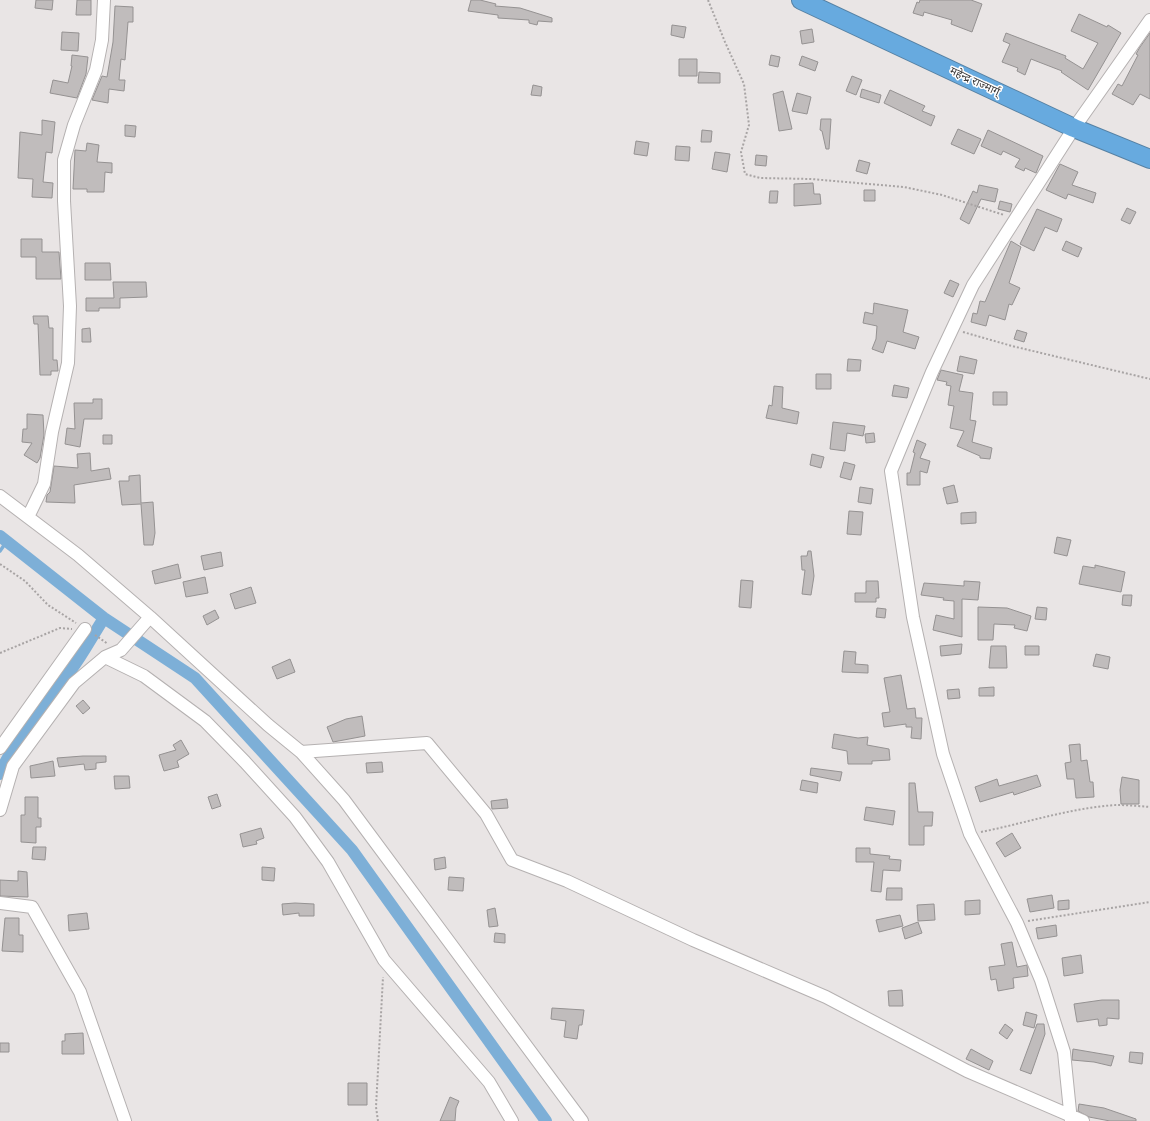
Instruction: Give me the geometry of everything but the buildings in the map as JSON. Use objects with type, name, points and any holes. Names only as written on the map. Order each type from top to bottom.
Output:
[{"type":"highway","name":"महेन्द्र राज्मार्ग्","points":[[801,0],[1074,128],[1150,159]]},
{"type":"street","points":[[28,517],[44,484],[52,432],[68,363],[70,306],[64,200],[64,160],[74,125],[96,70],[102,40],[104,0]]},
{"type":"street","points":[[1071,1118],[1064,1052],[1041,980],[1017,923],[970,834],[941,746],[913,617],[891,471],[973,285],[1074,128],[1150,20]]},
{"type":"street","points":[[0,496],[78,555],[150,617],[268,725],[302,752],[344,800],[582,1121]]},
{"type":"street","points":[[0,810],[13,766],[74,683],[105,657],[121,650],[150,617]]},
{"type":"street","points":[[0,748],[88,630]]},
{"type":"street","points":[[105,657],[144,676],[206,721],[295,817],[328,862],[384,960],[489,1082],[512,1121]]},
{"type":"street","points":[[302,752],[427,743],[486,814],[512,860],[566,881],[693,940],[826,997],[967,1071],[1071,1118],[1083,1121]]},
{"type":"street","points":[[0,903],[32,907],[41,922],[80,992],[125,1121]]},
{"type":"path","points":[[708,0],[744,84],[749,125],[741,152],[746,174],[760,178],[811,179],[904,187],[942,195],[1015,220]]},
{"type":"path","points":[[953,328],[1012,346],[1150,379]]},
{"type":"path","points":[[0,564],[25,581],[48,605],[105,642]]},
{"type":"path","points":[[0,653],[60,628],[88,630]]},
{"type":"path","points":[[970,834],[1017,825],[1065,812],[1117,805],[1150,807]]},
{"type":"path","points":[[1017,923],[1150,902]]},
{"type":"path","points":[[378,1121],[376,1107],[384,960]]},
{"type":"waterway","points":[[0,536],[104,618],[195,678],[352,850],[546,1121]]},
{"type":"waterway","points":[[0,551],[7,541]]},
{"type":"waterway","points":[[0,774],[14,746],[32,720],[62,683],[104,618]]}]
